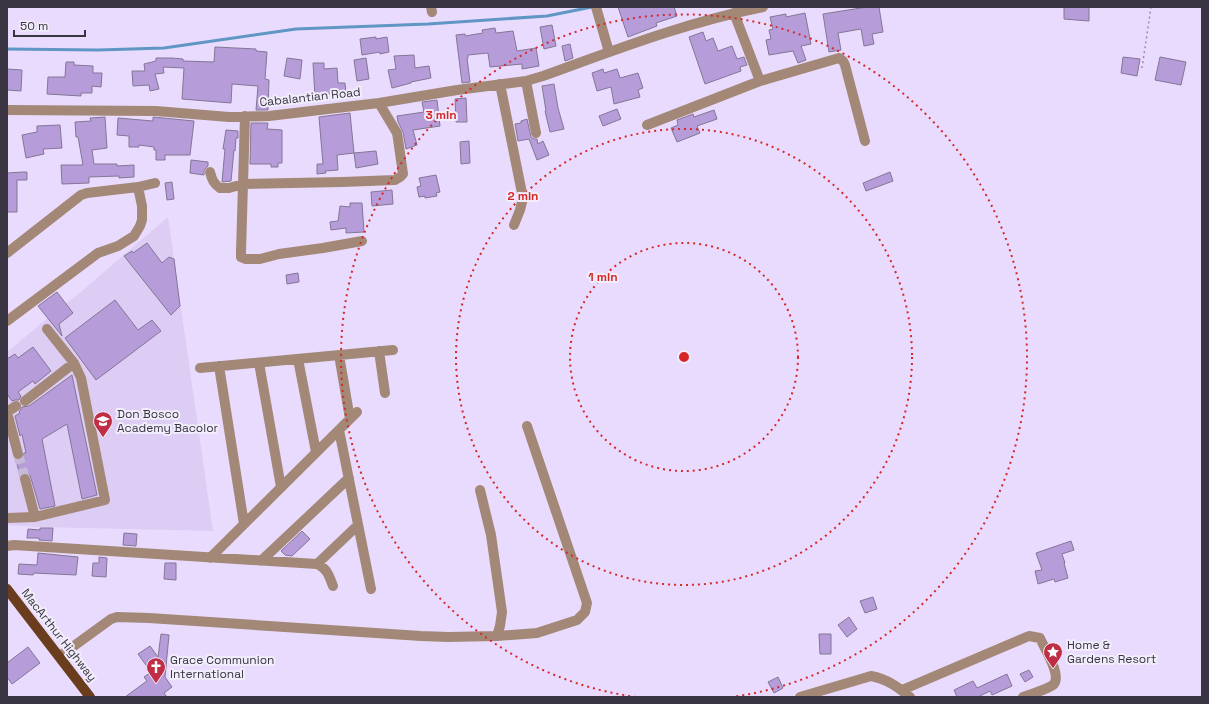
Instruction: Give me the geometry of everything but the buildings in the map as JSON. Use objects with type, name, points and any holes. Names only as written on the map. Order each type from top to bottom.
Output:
[{"type":"main road","name":"MacArthur Highway","points":[[7,589],[90,697]]},
{"type":"street","name":"Cabalantian Road","points":[[7,110],[156,111],[229,117],[269,116],[379,103],[457,90],[526,81],[685,26],[734,12],[763,7]]},
{"type":"street","points":[[597,12],[609,52]]},
{"type":"street","points":[[734,12],[760,81]]},
{"type":"street","points":[[647,125],[760,81],[839,58],[845,65],[865,141]]},
{"type":"street","points":[[526,81],[536,132]]},
{"type":"street","points":[[500,84],[523,198],[514,225]]},
{"type":"street","points":[[210,172],[212,180],[220,188],[229,188],[243,184],[395,180],[403,174],[397,133],[379,103]]},
{"type":"street","points":[[245,116],[240,252],[242,256],[246,259],[260,259],[279,254],[362,241]]},
{"type":"street","points":[[7,253],[81,195],[138,187],[155,183]]},
{"type":"street","points":[[7,321],[98,253],[118,246],[134,236],[142,220],[142,206],[138,187]]},
{"type":"street","points":[[7,518],[35,517],[105,500],[81,378],[74,363],[47,329]]},
{"type":"street","points":[[200,368],[393,350]]},
{"type":"street","points":[[379,351],[385,393]]},
{"type":"street","points":[[210,558],[353,415],[339,355]]},
{"type":"street","points":[[298,359],[316,452]]},
{"type":"street","points":[[25,401],[74,363]]},
{"type":"street","points":[[259,363],[281,487]]},
{"type":"street","points":[[219,366],[244,524]]},
{"type":"street","points":[[16,406],[7,412],[18,454]]},
{"type":"street","points":[[60,656],[101,624],[110,618],[117,617],[448,637],[497,636],[537,633],[577,620],[585,612],[587,603],[528,426]]},
{"type":"street","points":[[339,430],[371,589]]},
{"type":"street","points":[[261,561],[349,478]]},
{"type":"street","points":[[25,479],[35,517]]},
{"type":"street","points":[[480,490],[491,536],[502,612],[497,636]]},
{"type":"street","points":[[318,564],[358,525]]},
{"type":"street","points":[[7,546],[14,545],[318,564],[324,567],[333,586]]},
{"type":"street","points":[[902,690],[1029,636],[1040,638],[1056,671],[1056,679],[1053,685],[1023,697]]},
{"type":"street","points":[[800,697],[872,676],[882,678],[902,690],[910,697]]},
{"type":"path","points":[[1142,68],[1151,7]]},
{"type":"shaded area","name":"Don Bosco Academy Bacolor","points":[[168,217],[213,531],[7,525],[7,352],[82,291]]},
{"type":"waterway","points":[[7,49],[98,50],[164,48],[296,29],[428,24],[547,16],[592,7]]},
{"type":"tunnel","points":[[18,454],[25,479]]},
{"type":"place","name":"Don Bosco Academy Bacolor","points":[[103,438]]},
{"type":"place","name":"Home & Gardens Resort","points":[[1053,669]]},
{"type":"place","name":"Grace Communion International","points":[[156,684]]}]
